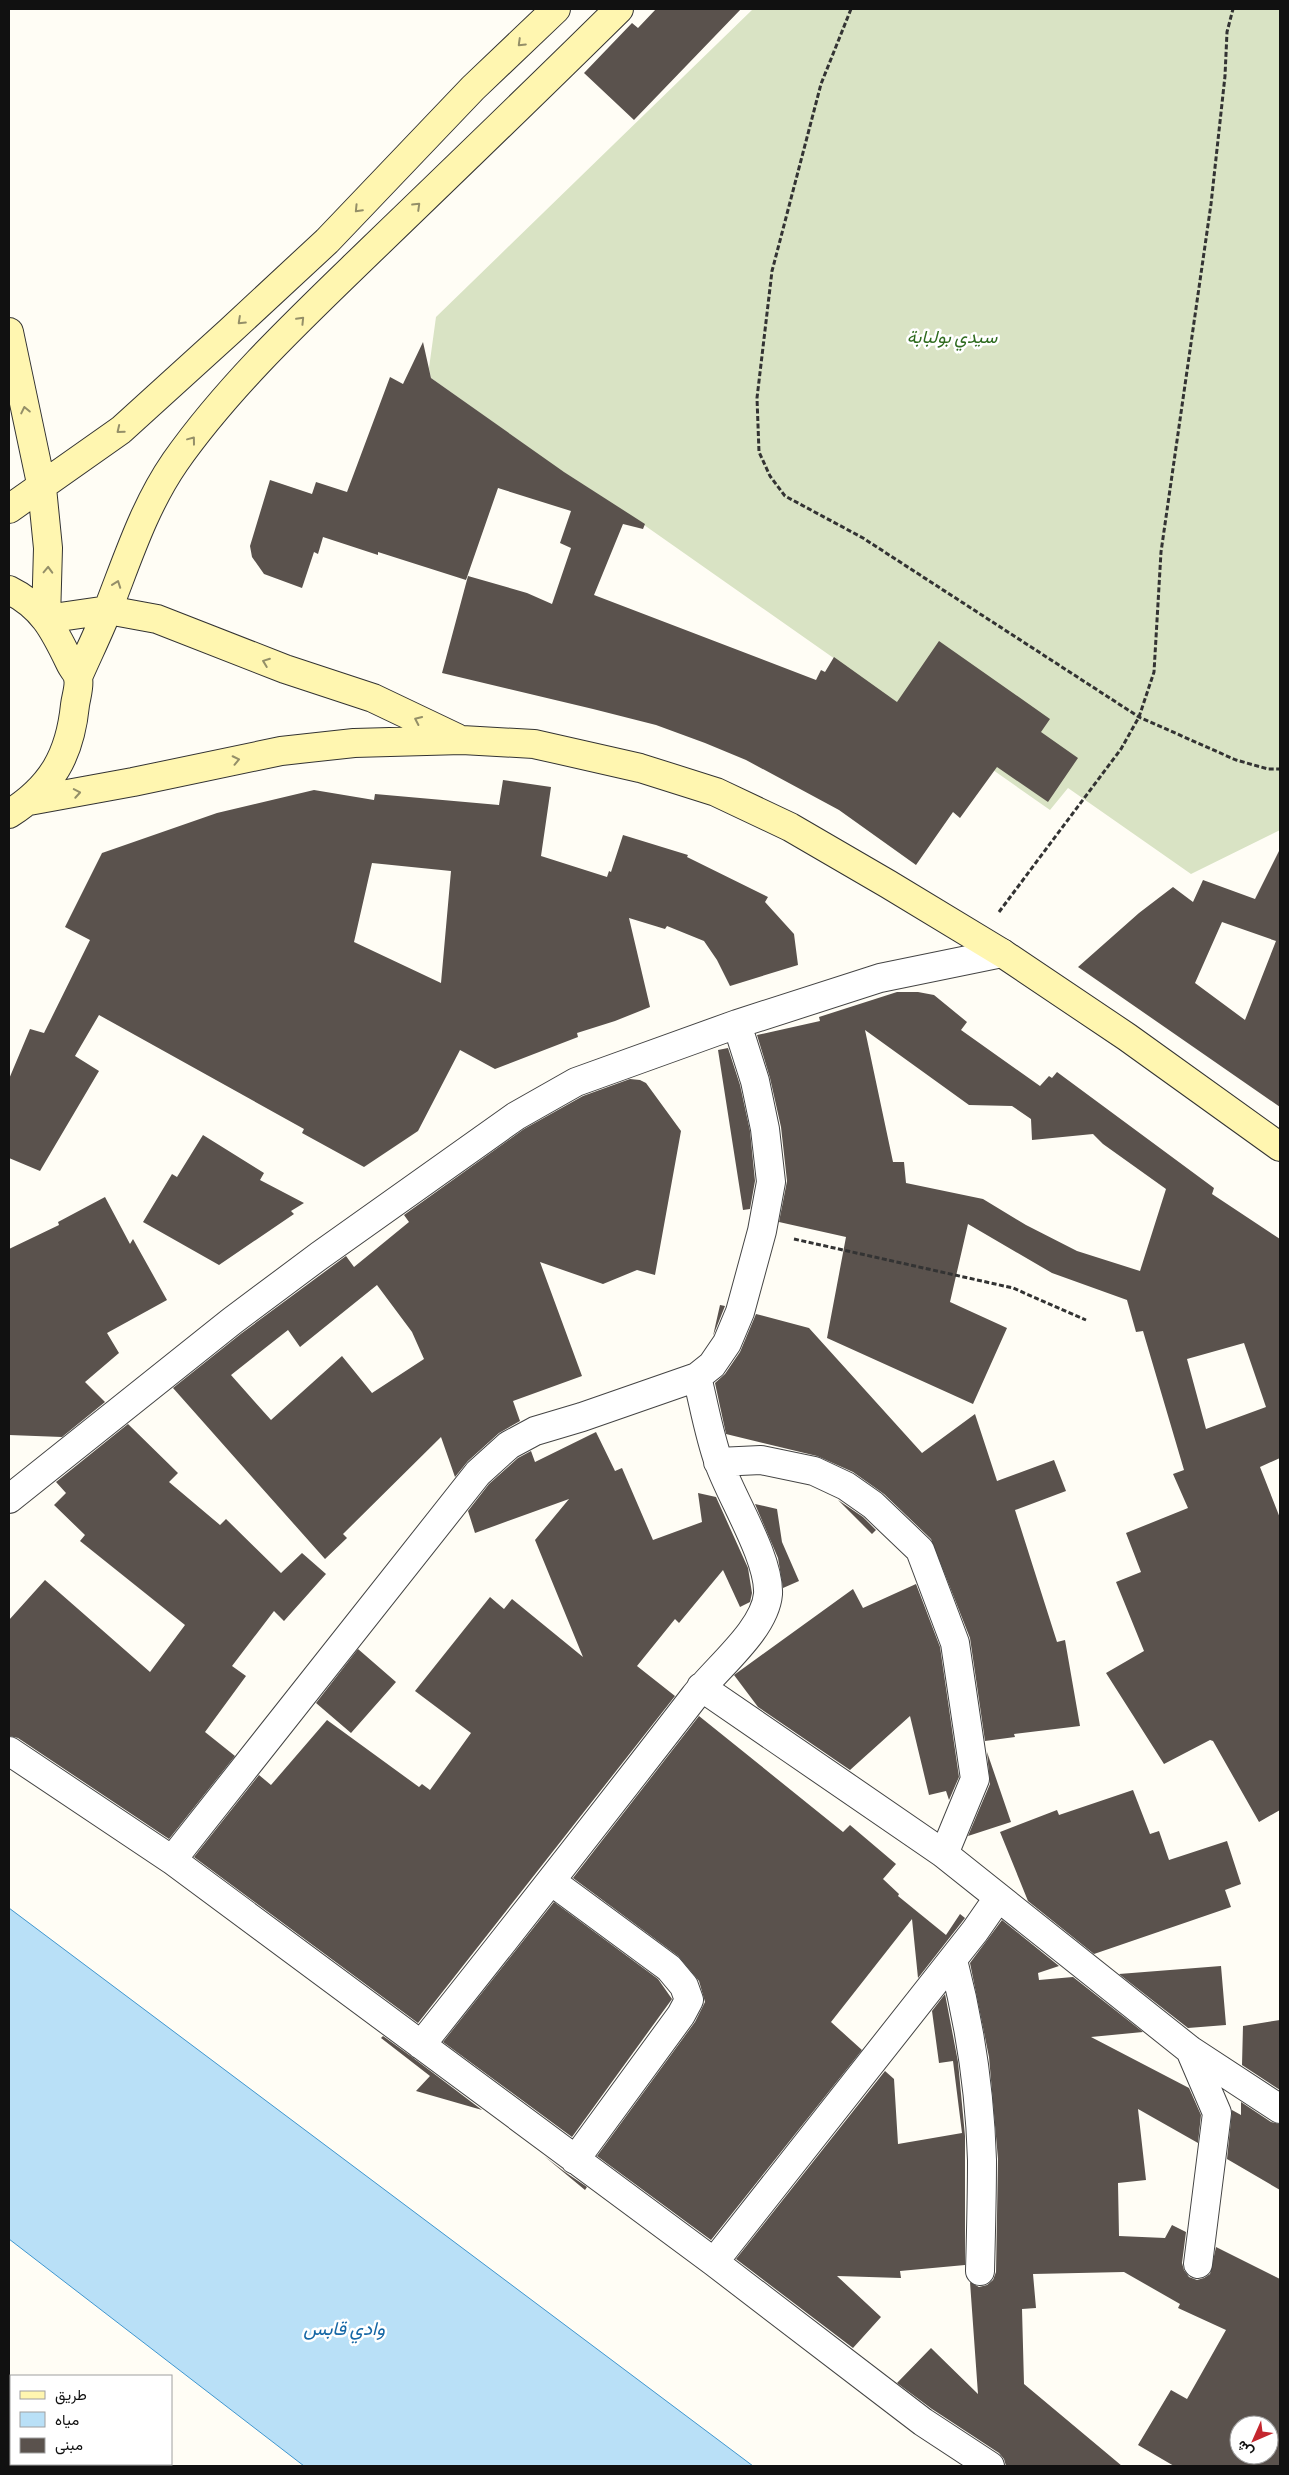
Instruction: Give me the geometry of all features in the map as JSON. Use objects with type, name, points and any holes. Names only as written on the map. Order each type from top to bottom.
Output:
[{"type":"main road","points":[[9,509],[42,488],[121,430],[334,234],[473,88],[556,9]]},
{"type":"main road","points":[[19,808],[56,771],[72,733],[78,677],[108,610],[132,542],[153,499],[175,463],[204,424],[240,382],[341,279],[619,9]]},
{"type":"main road","points":[[9,332],[42,488],[48,548],[46,619]]},
{"type":"main road","points":[[9,590],[19,595],[46,619],[61,641],[71,666],[78,677]]},
{"type":"main road","points":[[46,619],[108,610],[157,619],[285,669],[374,698],[462,740]]},
{"type":"main road","points":[[19,808],[281,751],[354,742],[462,740],[534,744],[640,768],[716,792],[790,827],[991,946],[1127,1037],[1280,1147]]},
{"type":"street","points":[[9,1499],[232,1321],[319,1256],[516,1116],[576,1082],[737,1024],[880,978],[991,946]]},
{"type":"street","points":[[172,1860],[478,1473],[510,1445],[535,1431],[582,1418],[697,1377],[712,1365],[727,1343],[740,1312],[762,1232],[771,1182],[765,1129],[755,1081],[737,1024]]},
{"type":"street","points":[[421,2045],[701,1687],[748,1636],[766,1607],[768,1592],[764,1565],[718,1462],[697,1377]]},
{"type":"street","points":[[718,1462],[761,1460],[814,1471],[846,1486],[873,1505],[920,1550],[955,1643],[975,1779],[944,1854]]},
{"type":"street","points":[[701,1687],[944,1854],[1190,2050],[1280,2109]]},
{"type":"street","points":[[9,1751],[172,1860],[714,2262],[922,2422],[990,2466]]},
{"type":"street","points":[[551,1881],[669,1968],[684,1986],[689,2000],[681,2015],[575,2160]]},
{"type":"street","points":[[714,2262],[953,1960],[998,1898]]},
{"type":"street","points":[[953,1960],[966,2010],[977,2088],[982,2159],[980,2271]]},
{"type":"street","points":[[1190,2050],[1217,2113],[1198,2264]]},
{"type":"path","points":[[851,9],[821,84],[772,271],[757,398],[759,452],[770,476],[784,496],[863,538],[1139,717],[1236,760],[1268,769],[1280,769]]},
{"type":"path","points":[[991,946],[1121,749],[1139,717],[1154,672],[1161,552],[1211,204],[1225,76],[1226,32],[1233,9]]},
{"type":"path","points":[[762,1232],[1013,1288],[1086,1320]]},
{"type":"green space","name":"سيدي بولبابة","points":[[753,9],[1280,9],[1280,830],[1191,874],[1068,788],[1050,810],[431,378],[429,368],[436,317]]},
{"type":"water","name":"وادي قابس","points":[[9,1908],[753,2466],[304,2466],[9,2239]]},
{"type":"building","points":[[656,9],[741,9],[634,120],[584,73],[632,23],[638,28]]},
{"type":"building","points":[[423,342],[431,378],[564,472],[645,524],[643,529],[623,524],[594,595],[816,680],[821,670],[825,672],[834,657],[897,702],[939,641],[1050,719],[1041,732],[1078,758],[1048,802],[997,767],[960,818],[953,812],[916,865],[839,810],[746,760],[705,743],[656,725],[442,673],[468,576],[527,593],[552,604],[571,548],[560,543],[571,511],[498,488],[466,580],[323,537],[318,554],[314,552],[302,588],[264,574],[252,557],[250,546],[270,480],[312,494],[316,482],[347,492],[390,377],[403,384]]},
{"type":"building","points":[[503,780],[551,787],[541,856],[607,877],[609,871],[611,872],[623,835],[688,855],[687,857],[768,897],[765,902],[794,934],[798,965],[730,986],[717,960],[704,941],[667,926],[665,929],[629,918],[650,1007],[577,1033],[578,1037],[495,1069],[460,1050],[418,1131],[364,1167],[302,1133],[304,1129],[99,1015],[75,1056],[99,1071],[40,1171],[9,1158],[9,1079],[30,1029],[44,1033],[90,940],[65,927],[102,853],[217,813],[314,790],[374,800],[375,794],[499,805]],"holes":[[[372,863],[451,871],[441,983],[354,942]]]},
{"type":"building","points":[[1280,849],[1280,1107],[1078,967],[1139,913],[1173,887],[1193,902],[1203,880],[1255,899]],"holes":[[[1222,922],[1276,941],[1245,1020],[1195,983]]]},
{"type":"building","points":[[897,992],[918,992],[934,995],[967,1022],[961,1030],[1040,1086],[1049,1076],[1052,1078],[1057,1072],[1214,1188],[1212,1194],[1280,1239],[1280,1458],[1260,1467],[1280,1518],[1280,1810],[1259,1822],[1213,1741],[1210,1740],[1164,1764],[1106,1673],[1144,1651],[1116,1582],[1141,1572],[1126,1533],[1188,1508],[1173,1474],[1184,1470],[1143,1331],[1136,1332],[1127,1300],[1052,1273],[968,1224],[950,1302],[1007,1328],[973,1404],[827,1338],[846,1237],[779,1222],[787,1181],[781,1127],[770,1078],[757,1035],[820,1021],[819,1017]],"holes":[[[865,1030],[969,1105],[1012,1106],[1031,1119],[1032,1140],[1093,1134],[1103,1144],[1166,1189],[1140,1271],[1077,1251],[1026,1225],[983,1199],[906,1183],[904,1162],[893,1162]],[[1244,1343],[1266,1407],[1206,1429],[1187,1359]]]},
{"type":"building","points":[[728,1048],[740,1085],[750,1131],[755,1181],[750,1209],[743,1210],[718,1050]]},
{"type":"building","points":[[630,1079],[640,1080],[646,1083],[681,1131],[655,1275],[637,1270],[603,1284],[540,1262],[582,1376],[513,1401],[520,1421],[499,1433],[468,1461],[455,1477],[441,1437],[343,1534],[347,1538],[325,1559],[173,1388],[242,1333],[346,1256],[354,1267],[409,1222],[404,1215],[524,1129],[583,1096]],"holes":[[[377,1285],[412,1332],[424,1359],[372,1393],[342,1356],[271,1420],[231,1375],[288,1330],[300,1347]]]},
{"type":"building","points":[[203,1135],[264,1173],[260,1180],[304,1203],[291,1211],[294,1214],[219,1265],[143,1222],[172,1174],[177,1177]]},
{"type":"building","points":[[105,1197],[130,1244],[133,1239],[167,1300],[107,1333],[119,1353],[85,1382],[105,1402],[62,1437],[9,1435],[9,1249],[59,1225],[58,1222]]},
{"type":"building","points":[[720,1305],[725,1306],[713,1336]]},
{"type":"building","points":[[756,1314],[809,1328],[922,1453],[975,1414],[997,1481],[1054,1460],[1066,1491],[1015,1510],[1057,1642],[1065,1640],[1080,1726],[1014,1734],[1015,1737],[985,1741],[970,1638],[931,1539],[884,1494],[853,1472],[817,1456],[726,1434],[715,1383],[725,1374],[740,1352]]},
{"type":"building","points":[[128,1424],[178,1473],[169,1482],[220,1525],[226,1519],[281,1573],[302,1553],[326,1574],[284,1621],[274,1611],[232,1666],[246,1676],[205,1732],[235,1756],[169,1839],[18,1738],[9,1736],[9,1620],[45,1580],[150,1672],[185,1625],[80,1541],[85,1535],[54,1505],[66,1493],[56,1482]]},
{"type":"building","points":[[596,1432],[615,1471],[622,1468],[653,1540],[702,1522],[698,1493],[716,1497],[748,1568],[752,1593],[750,1602],[740,1607],[723,1570],[679,1623],[675,1619],[637,1666],[675,1696],[418,2023],[194,1857],[259,1775],[271,1785],[327,1720],[419,1787],[422,1784],[430,1790],[471,1733],[415,1691],[490,1597],[504,1609],[512,1599],[583,1657],[535,1540],[569,1499],[475,1533],[468,1511],[489,1484],[518,1458],[531,1451],[535,1462]]},
{"type":"building","points":[[838,1500],[863,1517],[876,1530],[872,1534]]},
{"type":"building","points":[[755,1504],[777,1509],[782,1542],[799,1581],[783,1588],[778,1558]]},
{"type":"building","points":[[916,1584],[940,1647],[959,1777],[949,1800],[946,1791],[929,1795],[910,1716],[850,1770],[758,1707],[734,1675],[853,1589],[863,1608]]},
{"type":"building","points":[[358,1649],[396,1682],[351,1733],[316,1703]]},
{"type":"building","points":[[699,1716],[843,1832],[850,1825],[896,1864],[883,1879],[899,1894],[898,1896],[946,1935],[960,1914],[965,1918],[918,1978],[912,1919],[831,2022],[862,2050],[711,2240],[597,2156],[695,2022],[705,2002],[699,1981],[678,1956],[573,1878]]},
{"type":"building","points":[[987,1752],[1011,1822],[968,1836],[990,1784]]},
{"type":"building","points":[[1133,1790],[1150,1834],[1159,1831],[1169,1860],[1227,1841],[1241,1884],[1225,1890],[1231,1907],[1094,1954],[1028,1901],[1000,1832],[1057,1810],[1059,1815]]},
{"type":"building","points":[[554,1902],[658,1979],[672,1999],[572,2137],[443,2042]]},
{"type":"building","points":[[1002,1920],[1059,1966],[1038,1973],[1039,1980],[1073,1977],[1143,2032],[1091,2037],[1189,2088],[1201,2115],[1198,2143],[1138,2109],[1146,2180],[1118,2183],[1119,2236],[1165,2238],[1172,2225],[1186,2232],[1182,2263],[1189,2277],[1197,2280],[1210,2274],[1216,2247],[1280,2279],[1280,2466],[1174,2466],[1138,2445],[1171,2390],[1187,2399],[1226,2330],[1178,2308],[1180,2304],[1124,2272],[1033,2274],[1036,2308],[1022,2309],[1024,2384],[1122,2466],[1006,2466],[1004,2459],[999,2453],[932,2409],[897,2383],[931,2348],[978,2394],[970,2282],[979,2287],[987,2285],[993,2280],[996,2272],[998,2159],[989,2057],[970,1963]]},
{"type":"building","points":[[1221,1966],[1226,2025],[1188,2028],[1119,1974]]},
{"type":"building","points":[[945,1994],[958,2062],[965,2136],[965,2265],[900,2271],[901,2278],[837,2276],[881,2317],[853,2348],[736,2259],[885,2071],[894,2079],[898,2144],[962,2133],[953,2061],[939,2063],[932,2011]]},
{"type":"building","points":[[1280,2020],[1280,2090],[1242,2065],[1243,2026]]},
{"type":"building","points":[[383,2036],[482,2110],[416,2091],[430,2076],[381,2038]]},
{"type":"building","points":[[1241,2102],[1271,2122],[1280,2124],[1280,2190],[1227,2159],[1232,2110],[1241,2115]]},
{"type":"building","points":[[544,2156],[587,2187],[585,2190]]}]
